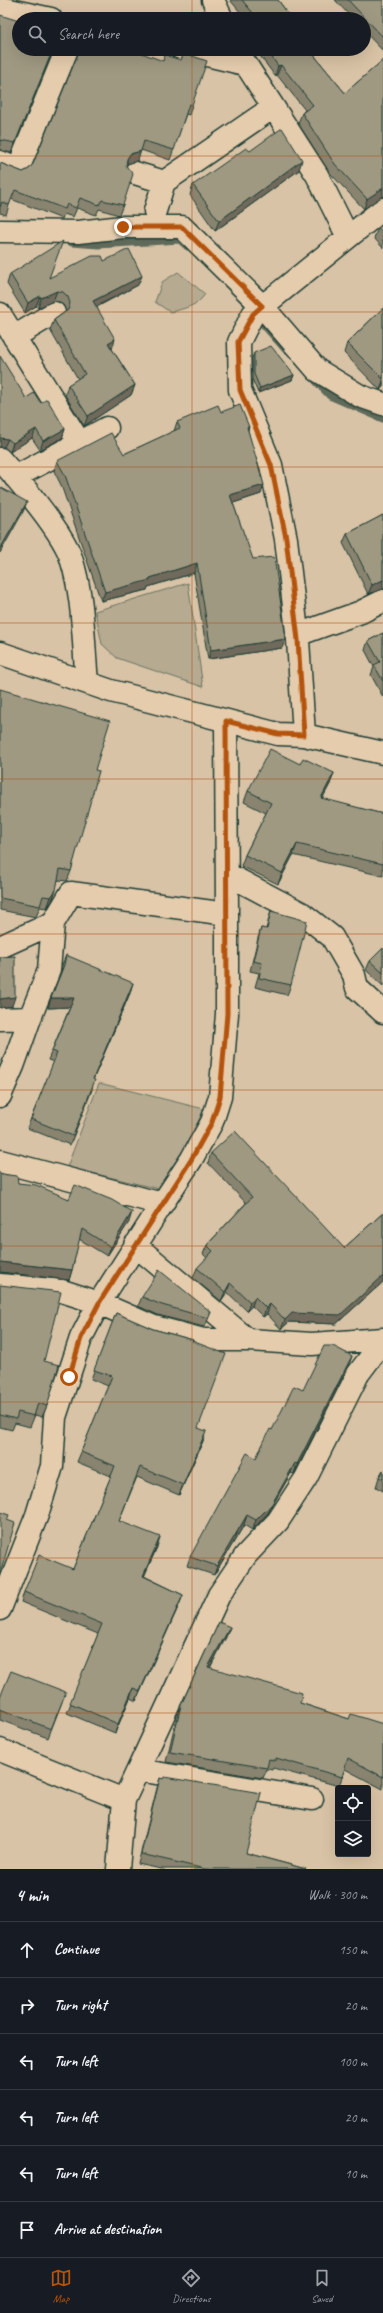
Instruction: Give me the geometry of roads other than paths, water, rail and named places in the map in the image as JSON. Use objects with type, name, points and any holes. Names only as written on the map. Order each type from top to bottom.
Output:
[{"type":"street","points":[[213,0],[219,12]]},
{"type":"street","points":[[0,8],[19,12]]},
{"type":"street","points":[[0,162],[18,169],[64,56]]},
{"type":"street","points":[[241,56],[272,108],[317,175],[348,237]]},
{"type":"street","points":[[155,211],[164,182],[272,108]]},
{"type":"street","points":[[135,173],[164,182]]},
{"type":"street","points":[[304,735],[297,635],[286,538],[271,465],[240,390],[238,342],[258,310],[383,209]]},
{"type":"street","points":[[0,231],[78,232],[123,227],[182,227],[258,310],[317,370],[360,396],[383,404]]},
{"type":"street","points":[[14,337],[54,312]]},
{"type":"street","points":[[0,314],[80,443]]},
{"type":"street","points":[[15,477],[107,428]]},
{"type":"street","points":[[0,459],[55,531],[71,557],[80,599],[87,682]]},
{"type":"street","points":[[297,635],[361,612],[383,602]]},
{"type":"street","points":[[0,653],[111,691],[278,734],[304,735],[383,753]]},
{"type":"street","points":[[1,1603],[36,1515],[52,1466],[55,1417],[81,1338],[99,1303],[209,1128],[220,1097],[227,1014],[226,721]]},
{"type":"street","points":[[227,874],[303,914],[332,937],[354,975],[357,988],[383,1012]]},
{"type":"street","points":[[0,1096],[13,1066],[49,970],[53,923],[71,893],[227,914]]},
{"type":"street","points":[[0,947],[53,923]]},
{"type":"street","points":[[0,1019],[30,1018]]},
{"type":"street","points":[[0,1161],[162,1204]]},
{"type":"street","points":[[135,1245],[248,1340]]},
{"type":"street","points":[[0,1285],[62,1291],[99,1303],[154,1327],[203,1340],[248,1340],[312,1344],[383,1340]]},
{"type":"street","points":[[118,1869],[124,1800],[219,1595],[246,1555],[282,1515],[306,1478],[358,1374],[383,1340]]},
{"type":"street","points":[[0,1750],[124,1800]]},
{"type":"street","points":[[138,1770],[312,1799]]},
{"type":"waterway","points":[[72,242],[98,244],[180,239],[188,246]]},
{"type":"waterway","points":[[255,314],[286,349]]},
{"type":"waterway","points":[[313,377],[330,395],[383,418]]}]
